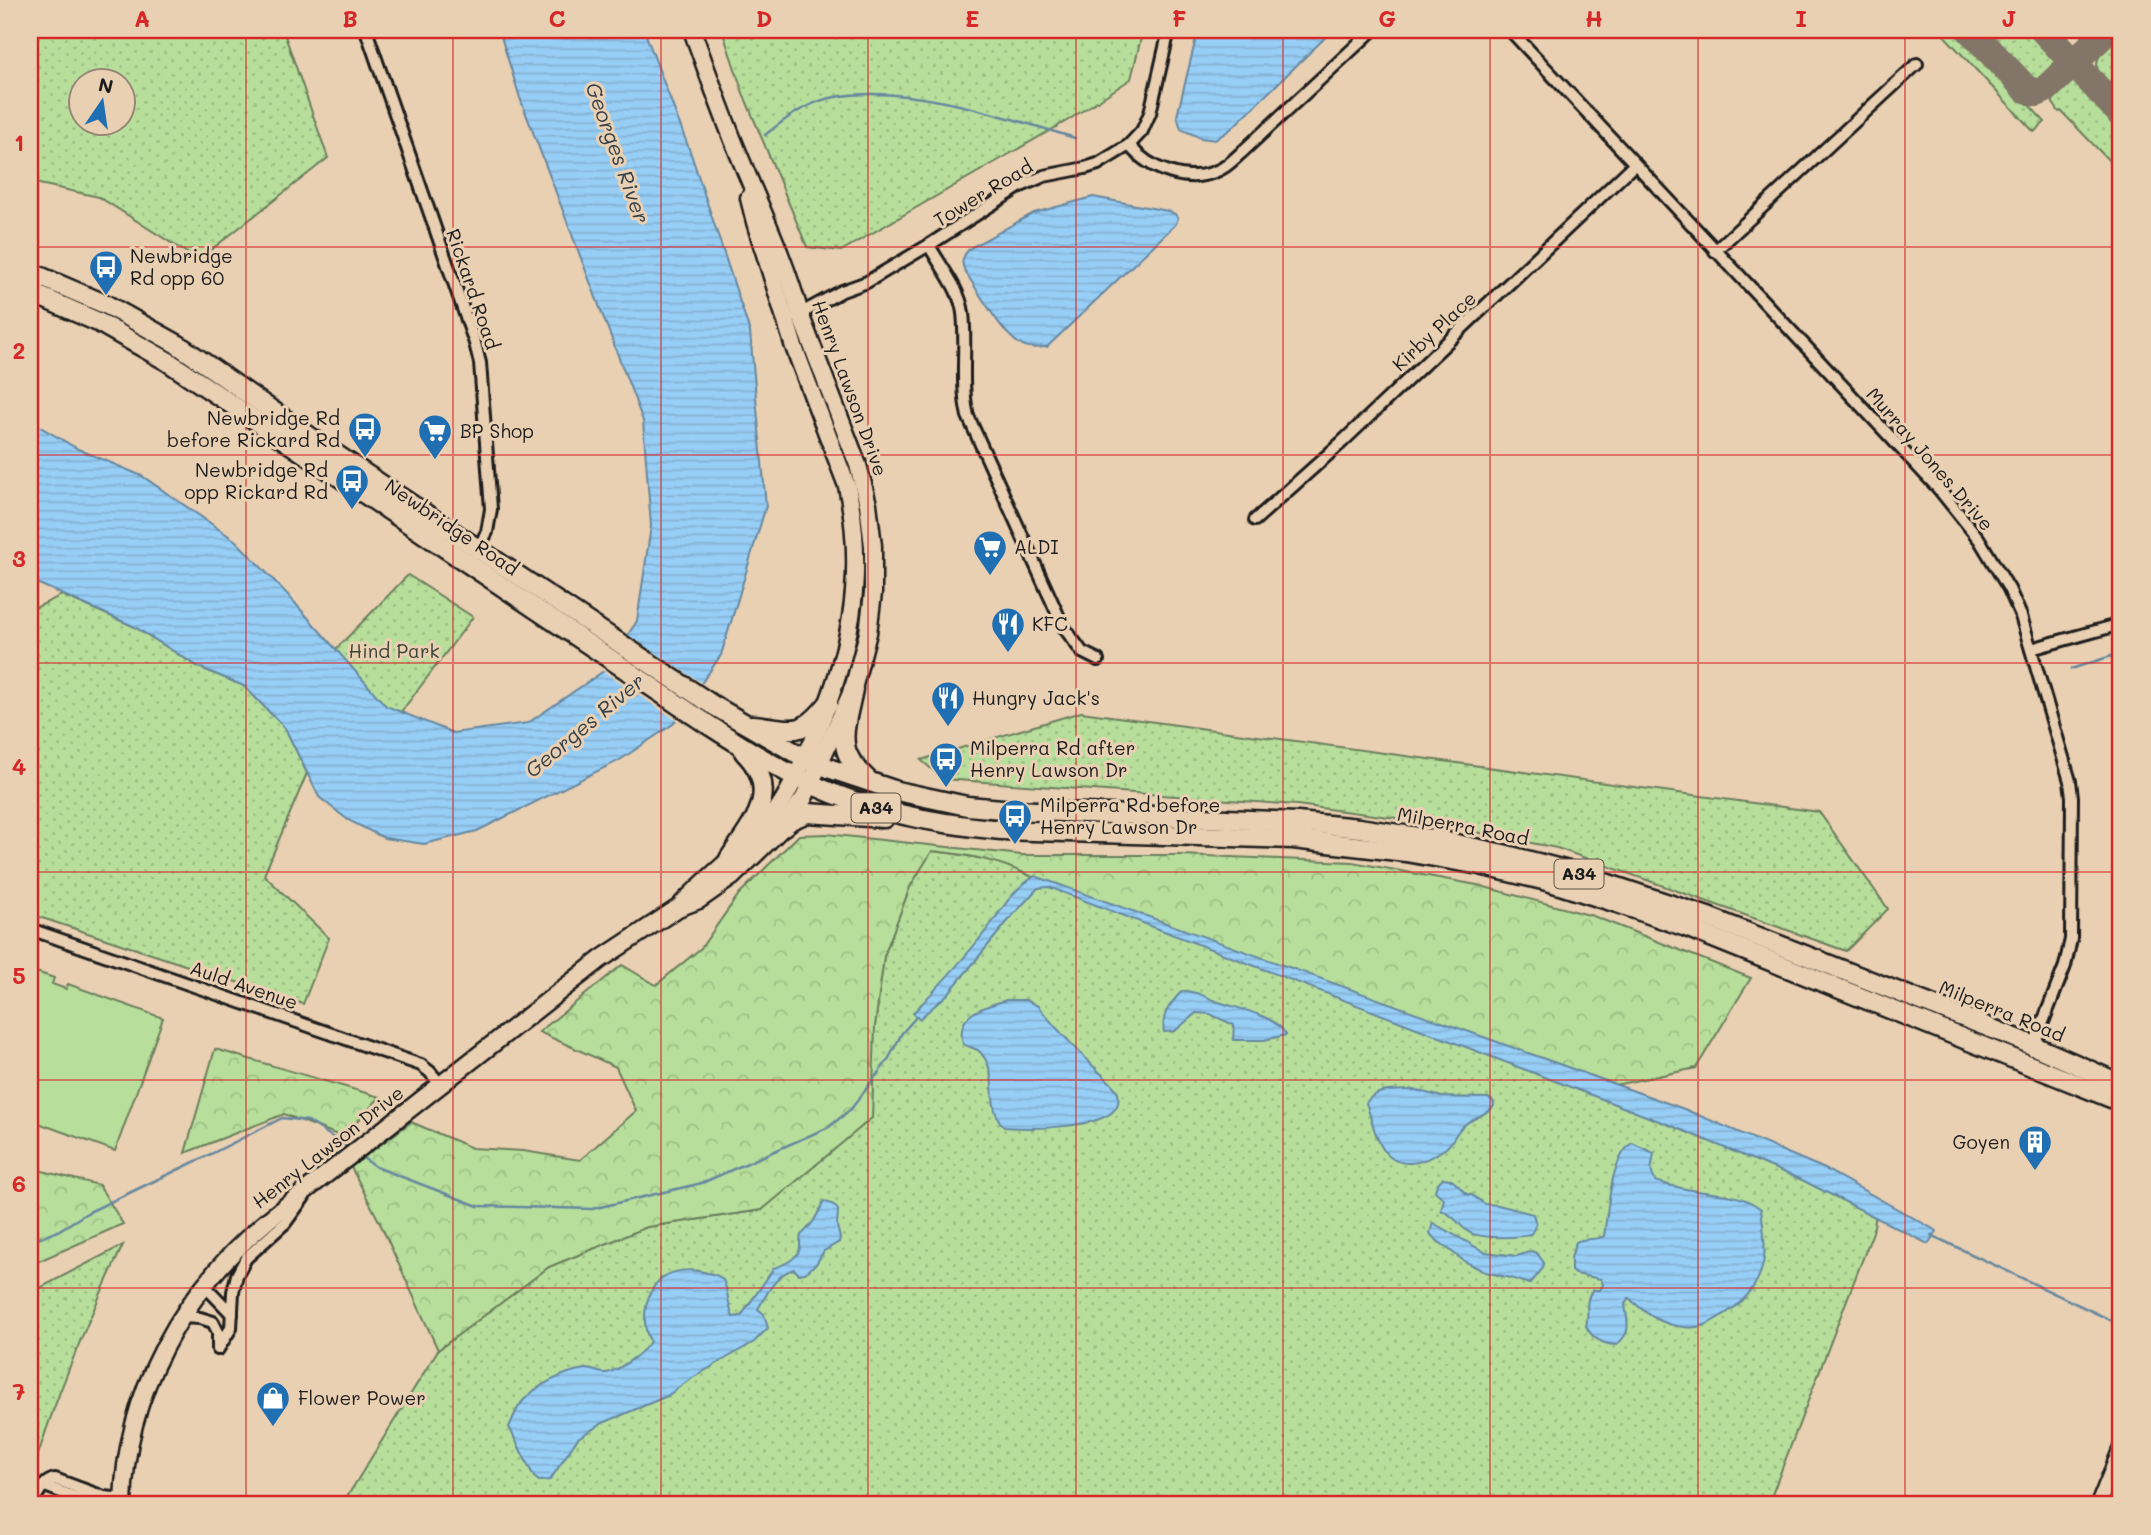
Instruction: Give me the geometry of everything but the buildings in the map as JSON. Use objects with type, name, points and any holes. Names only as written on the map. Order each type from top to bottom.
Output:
[{"type":"highway","name":"Newbridge Road","points":[[30,272],[107,305],[177,344],[474,557],[578,639],[730,739],[803,780]]},
{"type":"highway","name":"Newbridge Road","points":[[30,292],[98,322],[167,361],[474,557],[589,622],[711,704],[812,761]]},
{"type":"highway","points":[[853,689],[845,746],[849,758],[871,783]]},
{"type":"highway","points":[[745,724],[796,730],[809,724],[828,704]]},
{"type":"highway","points":[[729,859],[756,818],[763,800],[764,786],[753,762],[730,739]]},
{"type":"highway","name":"Milperra Road","points":[[812,761],[871,783],[920,797],[967,806],[1297,822],[1424,838],[1503,854],[1584,875],[1708,917],[2034,1045],[2121,1084]]},
{"type":"highway","name":"Milperra Road","points":[[803,780],[874,808],[944,823],[1001,830],[1293,839],[1395,851],[1480,865],[1571,888],[1686,927],[2121,1102]]},
{"type":"highway","points":[[784,826],[802,814],[814,812],[944,823]]},
{"type":"main road","name":"Henry Lawson Drive","points":[[678,908],[702,882],[765,825],[803,780],[853,689],[868,633],[874,558],[871,527],[858,465],[793,318],[755,222],[739,154],[692,30]]},
{"type":"main road","name":"Henry Lawson Drive","points":[[793,318],[852,510],[855,553],[849,631],[839,675],[812,761]]},
{"type":"main road","name":"Henry Lawson Drive","points":[[123,1502],[126,1462],[141,1404],[158,1359],[181,1317],[204,1285],[247,1239],[601,959],[678,908],[699,900],[732,877],[784,826],[804,798],[803,780]]},
{"type":"main road","points":[[2098,1505],[2121,1448]]},
{"type":"street","name":"Rickard Road","points":[[366,30],[480,363],[491,509],[487,532],[474,557]]},
{"type":"street","name":"Tower Road","points":[[793,318],[842,291],[867,282],[1019,187],[1044,176],[1098,164],[1129,145],[1142,131],[1150,113],[1169,30]]},
{"type":"street","points":[[1129,145],[1140,158],[1155,167],[1190,176],[1217,171],[1241,153],[1373,30]]},
{"type":"street","name":"Murray Jones Drive","points":[[1510,30],[1963,516],[2009,589],[2031,649],[2065,762],[2072,797],[2071,939],[2064,966],[2027,1063]]},
{"type":"street","points":[[1716,251],[1917,64]]},
{"type":"street","name":"Kirby Place","points":[[1255,520],[1342,443],[1635,164]]},
{"type":"street","points":[[929,245],[963,312],[964,401],[968,416],[1063,626],[1082,652],[1098,660]]},
{"type":"street","points":[[2031,649],[2121,624]]},
{"type":"street","name":"Auld Avenue","points":[[30,929],[421,1065],[441,1085]]},
{"type":"street","points":[[181,1317],[213,1322],[218,1332],[218,1349],[231,1328],[233,1292],[237,1275],[246,1258],[285,1223],[314,1184]]},
{"type":"street","points":[[204,1285],[232,1314]]},
{"type":"street","points":[[32,1505],[37,1494],[50,1480],[60,1480],[123,1502]]},
{"type":"green space","points":[[30,30],[283,30],[328,158],[198,260],[99,197],[30,182]]},
{"type":"green space","points":[[722,30],[1143,30],[1131,79],[1070,119],[841,251],[807,247],[743,93]]},
{"type":"green space","points":[[1939,30],[1958,30],[2045,122],[2034,132]]},
{"type":"green space","points":[[1981,30],[2028,30],[2058,62],[2046,79],[2034,83],[2027,79]]},
{"type":"green space","points":[[2121,36],[2121,99],[2101,77],[2097,64],[2105,48]]},
{"type":"green space","points":[[2073,78],[2121,130],[2121,167],[2118,170],[2053,103],[2053,95]]},
{"type":"green space","name":"Hind Park","points":[[408,575],[473,617],[401,712],[385,706],[335,650]]},
{"type":"green space","points":[[62,595],[133,626],[199,667],[244,686],[285,728],[307,773],[264,875],[329,938],[303,1004],[30,914],[30,608]]},
{"type":"green space","points":[[1081,712],[1819,812],[1888,909],[1846,951],[1557,848],[1420,821],[1297,805],[943,779],[921,760]]},
{"type":"green space","points":[[826,834],[1022,855],[1181,855],[1352,862],[1477,885],[1593,916],[1751,978],[1696,1068],[1591,1090],[1012,868],[974,857],[932,851],[910,887],[884,956],[875,1026],[872,1118],[762,1210],[647,1227],[549,1267],[438,1350],[379,1221],[351,1167],[411,1122],[472,1148],[523,1151],[580,1160],[636,1111],[616,1067],[539,1032],[622,965],[656,985],[701,948],[739,894],[799,835]]},
{"type":"green space","points":[[931,851],[973,857],[1012,868],[1551,1075],[1877,1209],[1873,1232],[1768,1505],[342,1505],[438,1350],[548,1267],[647,1227],[762,1210],[875,1026],[884,956],[910,887]]},
{"type":"green space","points":[[30,970],[54,978],[52,984],[66,989],[68,984],[163,1018],[115,1151],[30,1120]]},
{"type":"green space","points":[[215,1049],[380,1097],[343,1137],[284,1114],[185,1153]]},
{"type":"green space","points":[[30,1168],[99,1185],[123,1224],[30,1265]]},
{"type":"green space","points":[[123,1245],[72,1361],[30,1481],[30,1293]]},
{"type":"water","name":"Georges River","points":[[499,30],[644,30],[691,154],[750,332],[766,506],[721,655],[673,724],[620,760],[477,831],[424,844],[384,838],[348,820],[319,797],[285,728],[244,686],[199,667],[133,626],[30,580],[30,421],[78,449],[142,476],[236,541],[386,706],[453,733],[528,723],[605,670],[637,621],[651,526],[643,421],[520,98]]},
{"type":"water","points":[[1198,30],[1333,30],[1232,128],[1215,140],[1201,138],[1181,129],[1177,116]]},
{"type":"water","points":[[1093,197],[1168,211],[1178,218],[1176,224],[1047,347],[1036,348],[1020,344],[1006,332],[984,301],[964,269],[964,257],[970,248],[1034,213]]},
{"type":"water","points":[[1035,876],[1684,1109],[1825,1169],[1937,1231],[1928,1244],[1802,1180],[1672,1126],[1049,887],[1038,888],[948,994],[919,1019],[913,1013],[970,950],[1014,893]]},
{"type":"water","points":[[1182,991],[1264,1017],[1281,1028],[1286,1035],[1264,1040],[1233,1040],[1234,1025],[1210,1014],[1196,1013],[1175,1031],[1164,1032],[1165,1015]]},
{"type":"water","points":[[1006,1000],[1026,1000],[1038,1006],[1111,1083],[1118,1095],[1118,1103],[1112,1112],[1085,1123],[1067,1126],[1004,1127],[995,1109],[986,1059],[979,1051],[963,1044],[962,1034],[963,1025],[972,1013]]},
{"type":"water","points":[[1415,1090],[1442,1097],[1488,1098],[1493,1101],[1494,1106],[1463,1126],[1448,1146],[1438,1153],[1425,1160],[1400,1162],[1391,1158],[1380,1143],[1366,1103],[1381,1092]]},
{"type":"water","points":[[1632,1143],[1654,1153],[1651,1171],[1655,1181],[1685,1189],[1734,1196],[1761,1209],[1765,1252],[1754,1287],[1741,1302],[1704,1326],[1687,1327],[1667,1323],[1651,1316],[1629,1298],[1625,1304],[1627,1331],[1616,1345],[1598,1340],[1586,1326],[1590,1294],[1593,1290],[1600,1290],[1603,1285],[1601,1279],[1571,1271],[1571,1258],[1576,1242],[1604,1236],[1615,1173],[1619,1161]]},
{"type":"water","points":[[1443,1178],[1451,1180],[1468,1195],[1485,1204],[1533,1214],[1536,1224],[1532,1233],[1499,1237],[1480,1236],[1467,1231],[1441,1210],[1444,1199],[1435,1191]]},
{"type":"water","points":[[824,1201],[838,1210],[839,1242],[824,1251],[816,1264],[805,1273],[799,1274],[794,1269],[777,1280],[758,1309],[764,1314],[768,1328],[754,1342],[667,1396],[603,1423],[578,1438],[550,1480],[539,1481],[534,1477],[509,1427],[518,1408],[528,1396],[542,1385],[568,1373],[585,1369],[611,1372],[637,1355],[650,1341],[645,1325],[649,1297],[658,1281],[670,1274],[692,1270],[720,1277],[725,1284],[733,1317],[741,1316],[774,1268],[797,1255],[801,1235],[812,1224]]},
{"type":"water","points":[[1433,1223],[1485,1252],[1517,1256],[1532,1251],[1537,1253],[1544,1263],[1543,1268],[1530,1284],[1485,1272],[1464,1261],[1434,1238],[1430,1233]]},
{"type":"pier","points":[[625,633],[705,685],[679,722],[600,669]]},
{"type":"waterway","points":[[765,135],[816,102],[864,94],[925,98],[956,104],[1075,138]]},
{"type":"waterway","points":[[2071,669],[2121,653]]},
{"type":"waterway","points":[[360,1156],[376,1167],[478,1206],[592,1209],[702,1183],[829,1127],[851,1109],[888,1060],[902,1033],[917,1016]]},
{"type":"waterway","points":[[30,1242],[58,1231],[87,1213],[282,1118],[308,1121],[349,1148]]},
{"type":"waterway","points":[[1931,1235],[2121,1325]]},
{"type":"taxiway","points":[[1970,30],[2026,89],[2037,93],[2046,89],[2108,30]]},
{"type":"taxiway","points":[[2043,30],[2121,114]]},
{"type":"place","name":"Newbridge Rd opp 60","points":[[106,297]]},
{"type":"place","name":"Newbridge Rd before Rickard Rd","points":[[365,459]]},
{"type":"place","name":"BP Shop","points":[[435,461]]},
{"type":"place","name":"Newbridge Rd opp Rickard Rd","points":[[352,511]]},
{"type":"place","name":"ALDI","points":[[990,577]]},
{"type":"place","name":"KFC","points":[[1008,654]]},
{"type":"place","name":"Hungry Jack's","points":[[948,728]]},
{"type":"place","name":"Milperra Rd after Henry Lawson Dr","points":[[946,789]]},
{"type":"place","name":"Milperra Rd before Henry Lawson Dr","points":[[1015,846]]},
{"type":"place","name":"Goyen","points":[[2035,1172]]},
{"type":"place","name":"Flower Power","points":[[273,1428]]}]
